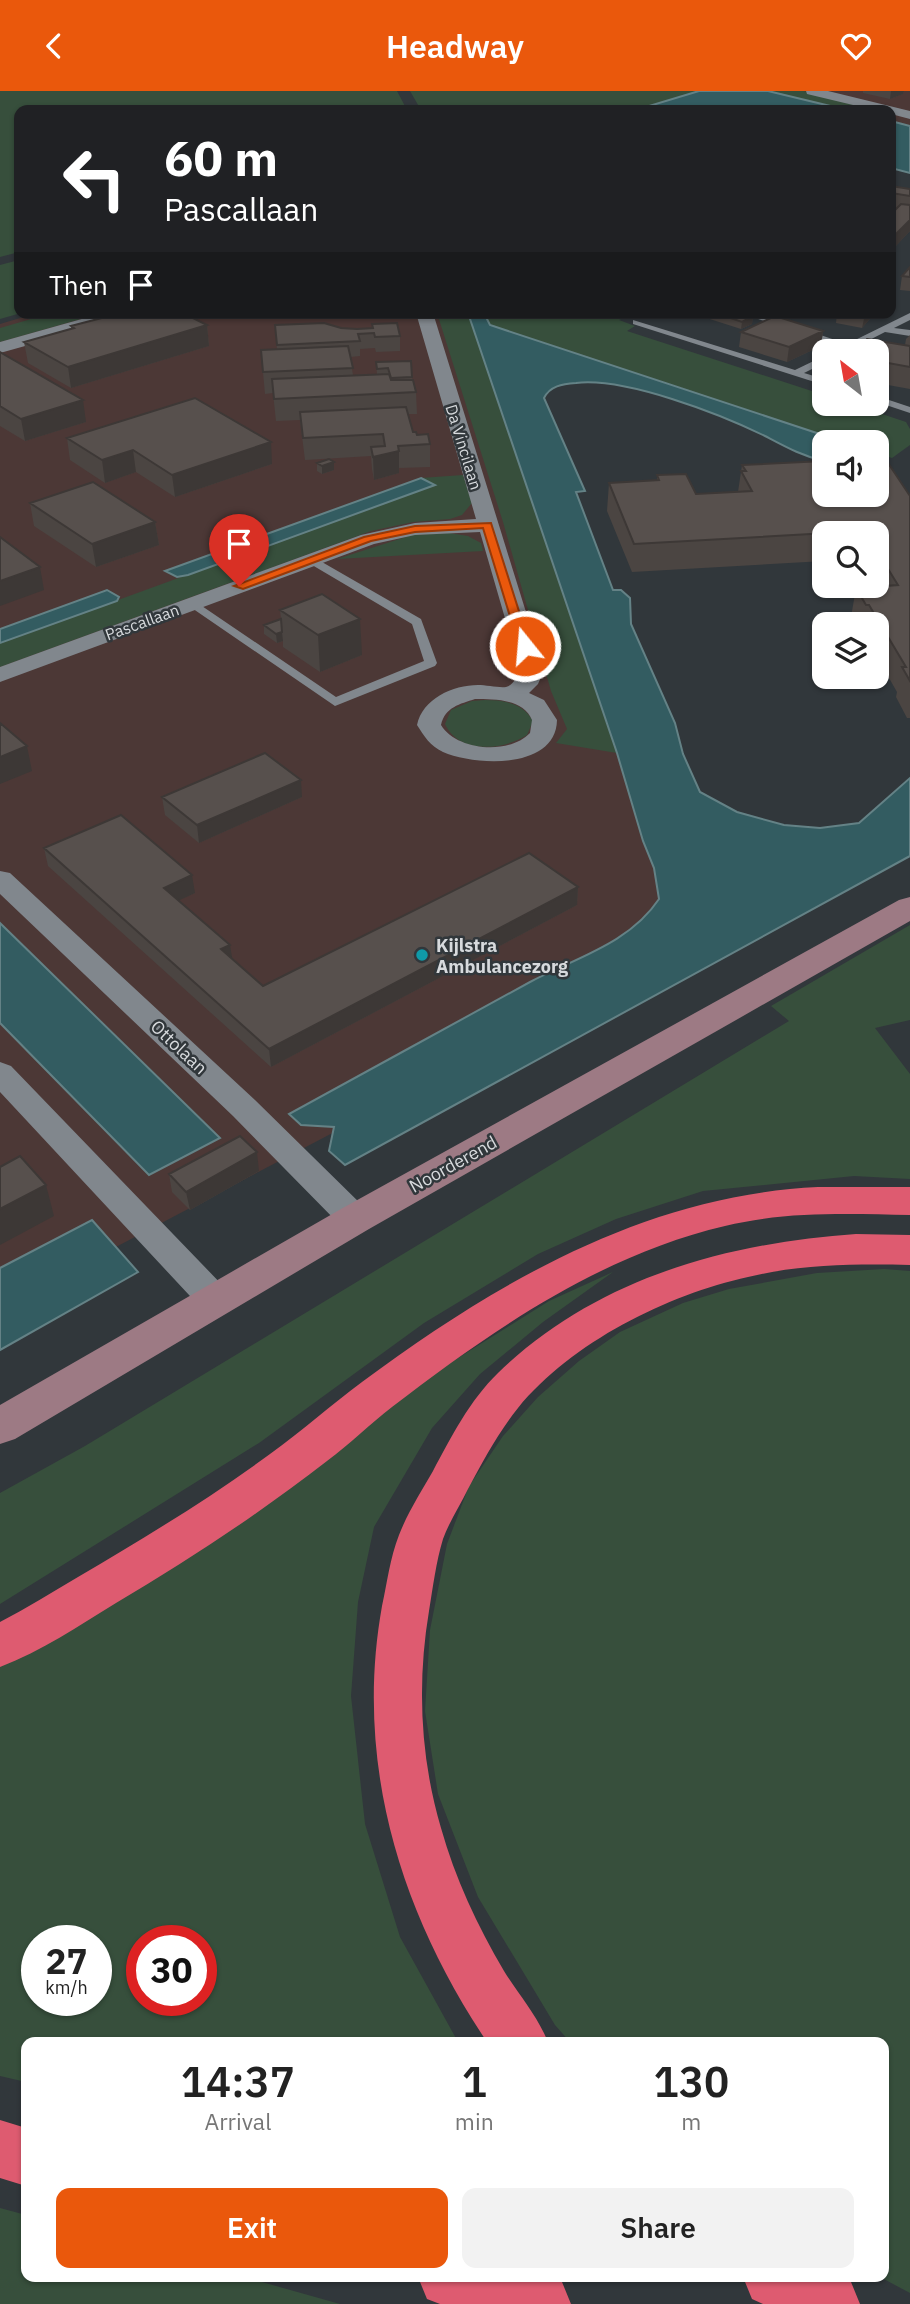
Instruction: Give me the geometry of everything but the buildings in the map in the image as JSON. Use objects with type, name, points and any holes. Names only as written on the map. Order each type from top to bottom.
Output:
[{"type":"highway","points":[[0,1645],[129,1572],[215,1518],[314,1447],[378,1394],[444,1347],[528,1292],[600,1254],[726,1211],[825,1200],[910,1201]]},
{"type":"highway","points":[[516,2037],[503,2020],[453,1935],[414,1834],[395,1717],[400,1623],[422,1534],[465,1453],[512,1386],[568,1339],[637,1297],[710,1270],[797,1252],[910,1250]]},
{"type":"highway","points":[[0,2149],[21,2155]]},
{"type":"highway","points":[[466,2282],[540,2304]]},
{"type":"highway","points":[[784,2282],[829,2304]]},
{"type":"street","points":[[812,91],[869,105]]},
{"type":"street","points":[[0,348],[102,319]]},
{"type":"street","name":"Da Vincilaan","points":[[426,319],[532,670],[526,684],[512,694]]},
{"type":"street","name":"Pascallaan","points":[[0,675],[368,539],[415,529],[487,525]]},
{"type":"street","name":"Ottolaan","points":[[0,879],[244,1108],[355,1219]]},
{"type":"street","name":"Noorderend","points":[[0,1426],[355,1219],[910,907]]},
{"type":"street","points":[[0,1073],[215,1300]]},
{"type":"lane","points":[[864,339],[910,316]]},
{"type":"lane","points":[[763,319],[824,339]]},
{"type":"lane","points":[[636,322],[812,378]]},
{"type":"lane","points":[[885,329],[910,333]]},
{"type":"lane","points":[[796,373],[812,365]]},
{"type":"lane","points":[[889,403],[910,410]]},
{"type":"lane","points":[[192,604],[335,702],[430,663],[417,622],[311,560]]},
{"type":"shaded area","points":[[768,91],[910,91],[910,126],[896,122],[896,105],[826,105]]},
{"type":"shaded area","points":[[17,319],[479,319],[709,935],[0,1308],[0,324]]},
{"type":"green space","points":[[0,91],[397,91],[404,105],[14,105],[14,253],[0,257]]},
{"type":"green space","points":[[410,91],[699,91],[653,105],[418,105]]},
{"type":"green space","points":[[768,91],[804,91],[862,105],[826,105]]},
{"type":"green space","points":[[14,261],[14,315],[0,319],[0,265]]},
{"type":"green space","points":[[31,319],[81,319],[0,342],[0,328]]},
{"type":"green space","points":[[439,319],[470,319],[617,753],[556,743],[567,729],[551,691],[503,522]]},
{"type":"green space","points":[[487,319],[621,319],[619,320],[635,326],[627,331],[812,391],[812,417],[889,416],[906,422],[910,429],[910,445],[892,458],[889,457],[889,430],[812,431],[490,325]]},
{"type":"green space","points":[[463,475],[472,503],[462,515],[371,531],[0,667],[0,643],[434,485],[421,478]]},
{"type":"green space","points":[[449,533],[468,536],[481,543],[483,551],[337,559],[412,535]]},
{"type":"green space","points":[[472,701],[506,702],[524,710],[533,721],[527,735],[495,746],[483,747],[460,741],[445,724],[451,710]]},
{"type":"green space","points":[[910,925],[910,1020],[875,1028],[910,1074],[910,1179],[854,1176],[703,1191],[616,1219],[538,1254],[424,1323],[259,1443],[0,1604],[0,1493],[85,1446],[789,1021],[771,1006]]},
{"type":"green space","points":[[884,1269],[910,1271],[910,2293],[889,2282],[889,2037],[566,2037],[555,2025],[478,1897],[438,1794],[425,1711],[430,1630],[447,1544],[469,1486],[503,1436],[538,1397],[579,1361],[620,1332],[683,1303],[729,1289],[817,1273]]},
{"type":"green space","points":[[613,1272],[543,1322],[480,1374],[432,1428],[374,1527],[358,1602],[351,1696],[365,1824],[400,1937],[455,2037],[21,2037],[21,2081],[0,2076],[0,1655],[549,1301]]},
{"type":"green space","points":[[0,2208],[21,2214],[21,2282],[262,2282],[340,2304],[0,2304]]},
{"type":"water","points":[[699,91],[768,91],[826,105],[652,105]]},
{"type":"water","points":[[896,122],[910,126],[910,173],[896,169]]},
{"type":"water","points":[[470,319],[487,319],[490,325],[812,431],[812,457],[746,427],[645,391],[596,383],[576,383],[557,386],[544,398],[585,491],[576,492],[613,590],[621,590],[630,598],[631,624],[675,723],[683,754],[700,792],[737,812],[784,825],[820,828],[859,823],[910,778],[910,856],[345,1165],[329,1151],[334,1127],[301,1125],[289,1114],[633,928],[659,899],[654,868],[643,841],[617,753]]},
{"type":"water","points":[[421,478],[435,485],[188,575],[177,577],[165,571]]},
{"type":"water","points":[[107,590],[119,597],[117,601],[0,643],[0,629]]},
{"type":"water","points":[[0,923],[220,1138],[149,1175],[0,1023]]},
{"type":"water","points":[[92,1220],[138,1272],[0,1350],[0,1268]]},
{"type":"place","name":"Kijlstra Ambulancezorg","points":[[422,955]]},
{"type":"route","points":[[239,586],[368,539],[415,529],[487,525],[525,646]]}]
